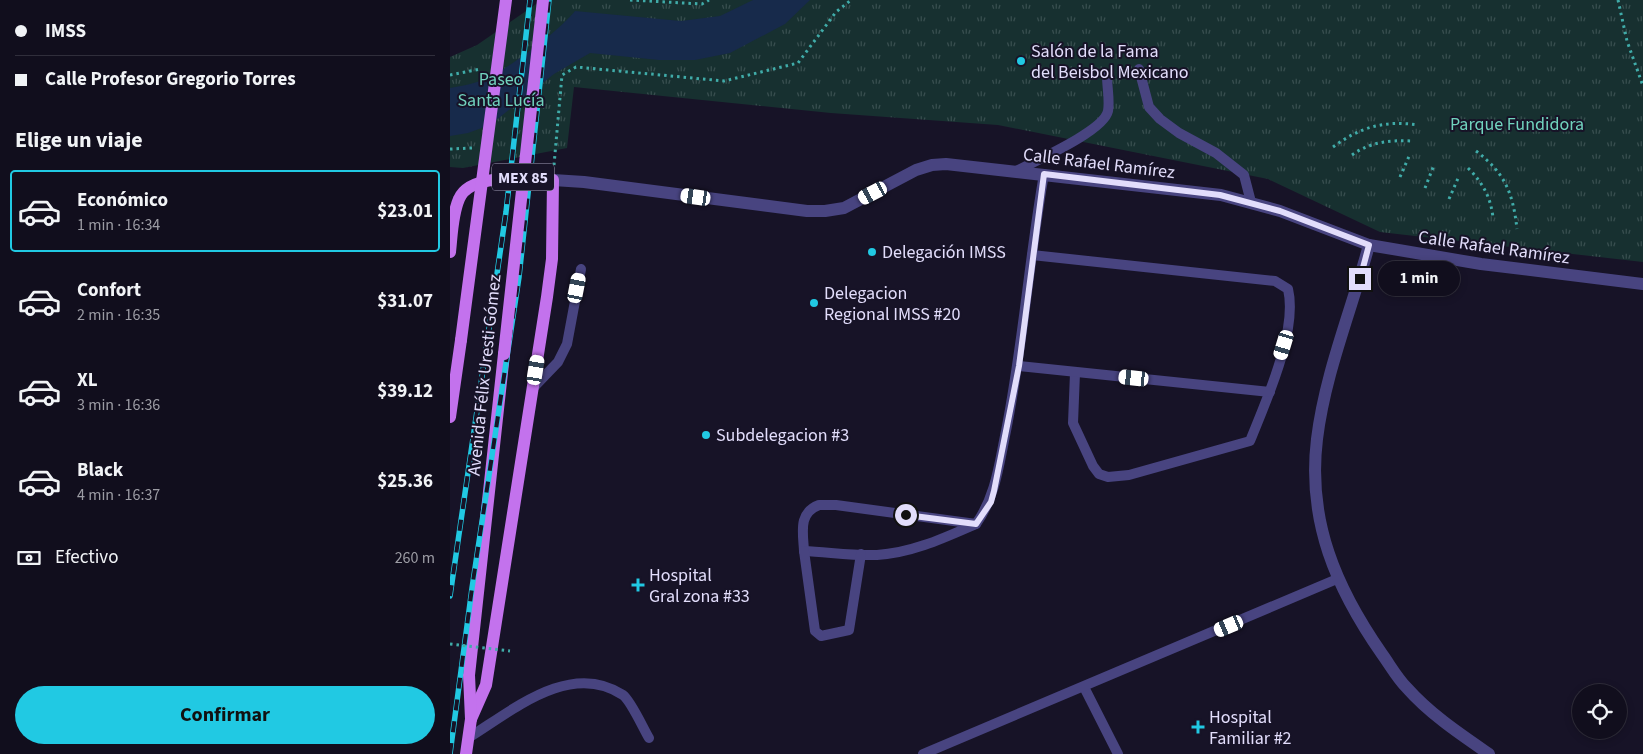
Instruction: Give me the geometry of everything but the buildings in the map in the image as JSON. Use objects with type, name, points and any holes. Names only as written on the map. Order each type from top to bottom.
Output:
[{"type":"main road","name":"Avenida Félix Uresti Gómez","points":[[450,417],[506,0]]},
{"type":"main road","name":"Avenida Félix Uresti Gómez","points":[[466,754],[472,719],[469,675],[543,0]]},
{"type":"main road","points":[[450,252],[455,208],[460,196],[469,187],[479,182],[501,180],[553,180],[552,259],[533,388],[486,685],[472,719]]},
{"type":"street","name":"Calle Rafael Ramírez","points":[[553,180],[584,182],[807,212],[825,212],[844,208],[916,170],[932,165],[1016,171],[1220,195],[1251,202],[1369,245],[1481,264],[1643,284]]},
{"type":"street","points":[[1369,245],[1334,363],[1317,438],[1314,479],[1320,525],[1337,579],[1368,633],[1406,687],[1450,728],[1489,754]]},
{"type":"lane","points":[[1139,69],[1149,107],[1160,120],[1179,133],[1216,153],[1244,175],[1251,202]]},
{"type":"lane","points":[[1016,171],[1073,140],[1104,120],[1108,111],[1107,76]]},
{"type":"lane","points":[[804,551],[861,554],[903,551],[932,543],[976,524],[991,502],[1019,366],[1044,174]]},
{"type":"lane","points":[[1032,255],[1275,282],[1288,289],[1290,305],[1284,345],[1270,392],[1250,441],[1129,475],[1108,477],[1099,474],[1093,466],[1073,423],[1076,372]]},
{"type":"lane","points":[[533,388],[558,362],[567,344],[581,269]]},
{"type":"lane","points":[[1019,366],[1270,392]]},
{"type":"lane","points":[[861,554],[849,630],[821,636],[815,630],[804,551],[804,515],[811,508],[819,505],[976,524]]},
{"type":"lane","points":[[922,754],[1337,579]]},
{"type":"lane","points":[[468,738],[543,692],[572,684],[599,685],[624,696],[649,738]]},
{"type":"lane","points":[[1084,687],[1118,754]]},
{"type":"path","points":[[630,0],[702,4],[709,0]]},
{"type":"path","points":[[553,180],[562,75],[576,67],[724,82],[798,63],[836,12],[851,0]]},
{"type":"path","points":[[1618,0],[1628,41],[1643,86]]},
{"type":"path","points":[[1333,147],[1351,134],[1375,125],[1400,122],[1418,125]]},
{"type":"path","points":[[1352,155],[1364,147],[1379,142],[1411,141]]},
{"type":"path","points":[[1476,151],[1494,165],[1506,184],[1514,208],[1517,229]]},
{"type":"path","points":[[1400,177],[1410,154]]},
{"type":"path","points":[[1425,188],[1434,165]]},
{"type":"path","points":[[1468,168],[1478,178],[1486,191],[1493,218]]},
{"type":"path","points":[[1449,199],[1459,176]]},
{"type":"path","points":[[450,644],[510,651]]},
{"type":"green space","name":"Parque Fundidora","points":[[542,0],[1643,0],[1643,262],[1380,232],[1268,179],[998,125],[831,113],[574,87],[567,148],[463,168],[450,167],[450,57],[477,45]]},
{"type":"water","points":[[753,0],[810,0],[785,24],[730,53],[695,60],[659,60],[590,53],[554,74],[490,125],[468,133],[450,136],[450,88],[477,82],[501,70],[543,41],[575,11],[681,21],[720,16]]},
{"type":"railway","points":[[450,596],[506,212],[530,0]]},
{"type":"railway","points":[[450,754],[472,588],[519,277],[549,0]]},
{"type":"place","name":"Salón de la Fama del Beisbol Mexicano","points":[[1021,61]]},
{"type":"place","name":"Delegación IMSS","points":[[872,252]]},
{"type":"place","name":"Delegacion Regional IMSS #20","points":[[814,303]]},
{"type":"place","name":"Subdelegacion #3","points":[[706,435]]},
{"type":"place","name":"Hospital Gral zona #33","points":[[638,585]]},
{"type":"place","name":"Hospital Familiar #2","points":[[1198,727]]},
{"type":"route","points":[[906,515],[976,524],[991,502],[1019,366],[1044,174],[1220,195],[1280,211],[1369,245],[1360,279]]},
{"type":"park label","name":"Paseo Santa Lucía","points":[[501,89]]}]
